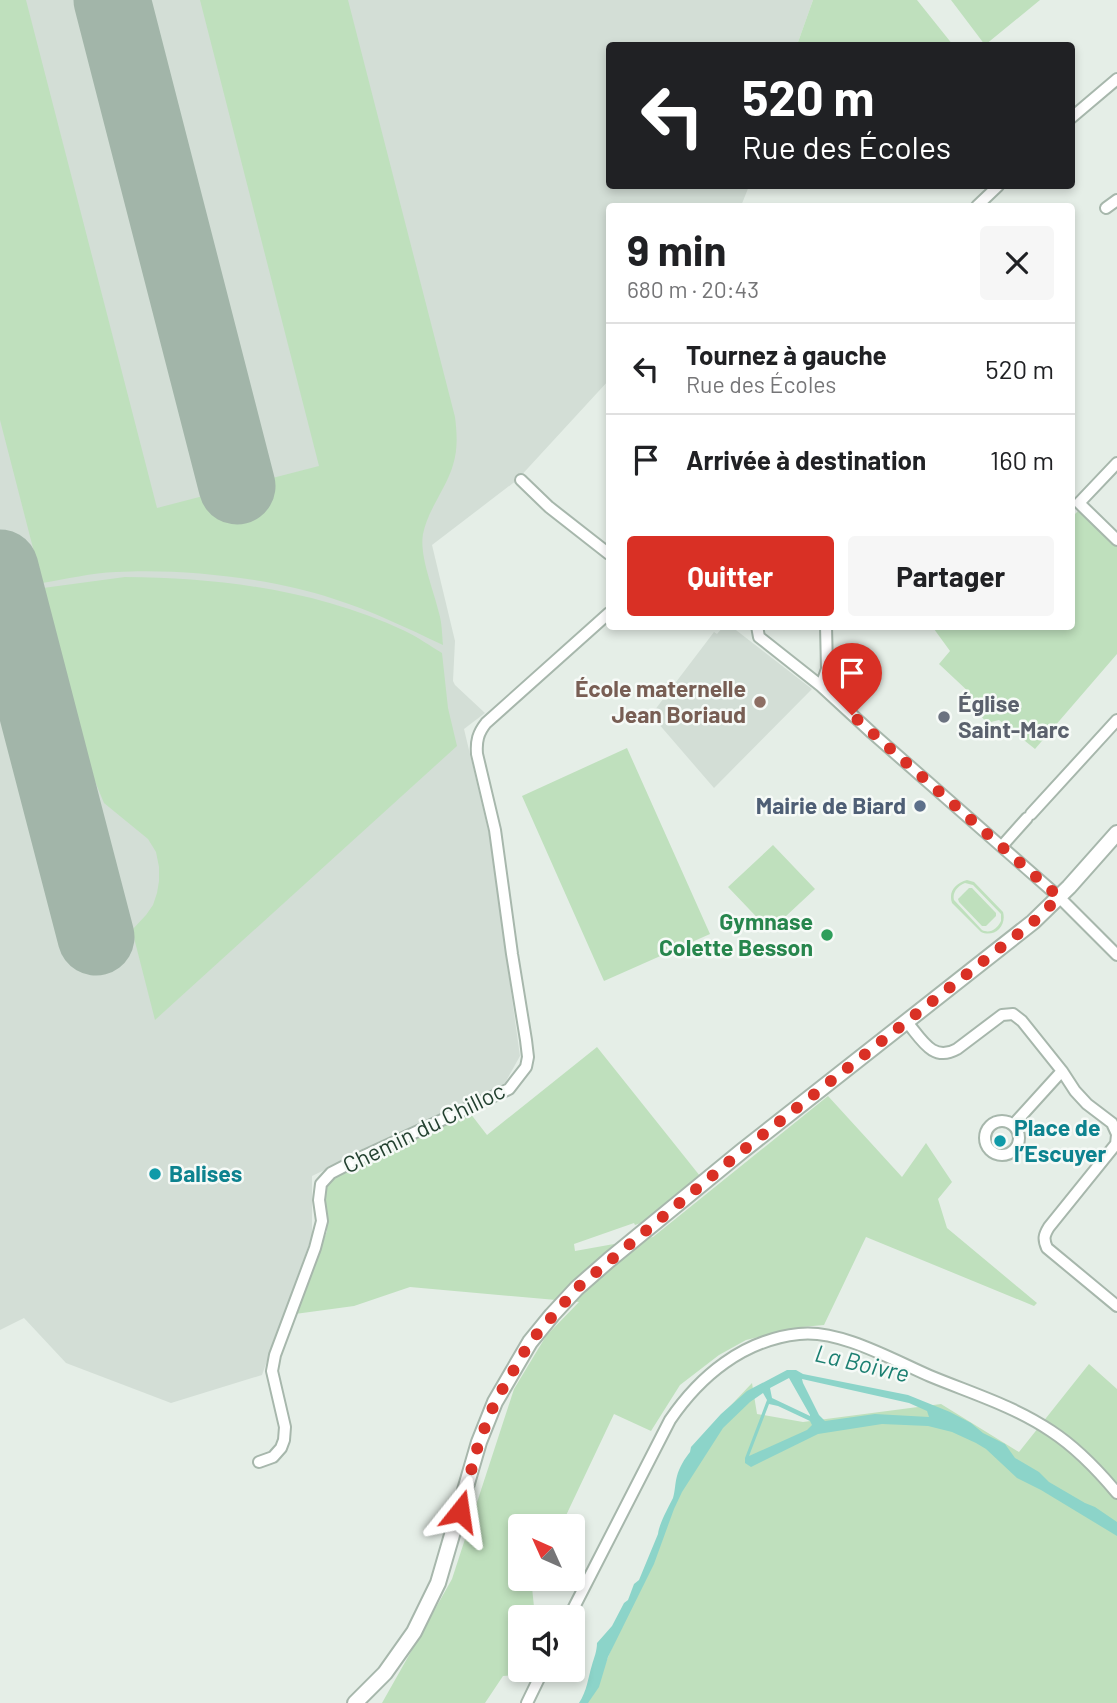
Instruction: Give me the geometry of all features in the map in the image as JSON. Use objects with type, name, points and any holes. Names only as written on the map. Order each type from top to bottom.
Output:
[{"type":"street","points":[[1075,115],[1117,79]]},
{"type":"street","points":[[980,203],[995,189]]},
{"type":"street","points":[[1106,208],[1117,200]]},
{"type":"street","points":[[1117,463],[1075,508],[1117,540]]},
{"type":"street","points":[[521,481],[606,552]]},
{"type":"street","name":"Chemin du Chilloc","points":[[259,1462],[273,1457],[284,1440],[285,1427],[272,1371],[275,1355],[323,1221],[319,1200],[321,1184],[331,1172],[509,1089],[526,1067],[526,1040],[495,830],[476,742],[486,723],[606,616]]},
{"type":"street","points":[[758,630],[759,637],[821,686],[1002,846],[1117,954]]},
{"type":"street","points":[[821,686],[827,669],[826,630]]},
{"type":"street","points":[[1002,846],[1117,720]]},
{"type":"street","points":[[355,1703],[385,1673],[414,1632],[438,1583],[479,1442],[495,1402],[530,1342],[552,1315],[609,1260],[742,1151],[1033,922],[1117,833]]},
{"type":"street","points":[[906,1021],[928,1048],[942,1054],[957,1049],[1002,1015],[1013,1014],[1062,1071],[1075,1091],[1112,1124],[1117,1134],[1116,1144],[1049,1227],[1044,1241],[1047,1248],[1117,1306]]},
{"type":"street","points":[[1013,1125],[1062,1071]]},
{"type":"street","points":[[575,1605],[670,1420],[683,1401],[728,1359],[751,1346],[776,1338],[801,1333],[839,1338],[1026,1415],[1054,1432],[1083,1455],[1117,1493]]},
{"type":"street","points":[[527,1703],[537,1682]]},
{"type":"shaded area","points":[[0,0],[813,0],[798,42],[606,42],[606,189],[748,189],[742,203],[606,203],[606,383],[517,480],[432,545],[455,641],[453,681],[485,713],[464,729],[489,834],[520,1056],[505,1083],[312,1176],[312,1236],[262,1375],[171,1403],[66,1363],[24,1318],[0,1330]]},
{"type":"shaded area","points":[[720,630],[736,630],[812,689],[714,788],[651,715],[714,632],[717,634]]},
{"type":"green space","points":[[0,0],[26,0],[157,508],[319,466],[200,0],[348,0],[455,417],[455,459],[429,516],[422,543],[440,617],[443,645],[348,604],[283,585],[255,580],[197,573],[141,571],[98,574],[42,583],[0,420]]},
{"type":"green space","points":[[813,0],[917,0],[951,42],[798,42]]},
{"type":"green space","points":[[951,0],[1040,0],[989,42],[983,42]]},
{"type":"green space","points":[[1078,511],[1117,547],[1117,654],[1035,749],[999,720],[987,723],[969,702],[972,695],[939,664],[950,651],[935,630],[1075,630],[1075,514]]},
{"type":"green space","points":[[125,577],[198,580],[268,589],[337,605],[410,633],[442,653],[448,708],[457,746],[155,1020],[132,930],[153,905],[157,893],[159,867],[156,852],[148,839],[104,803],[91,772],[43,588]]},
{"type":"green space","points":[[627,748],[710,934],[604,981],[522,796]]},
{"type":"green space","points":[[773,845],[815,889],[770,931],[728,887]]},
{"type":"green space","points":[[963,881],[974,882],[1003,912],[1003,922],[998,930],[981,932],[952,903],[952,891]],"holes":[[[965,883],[973,885],[1001,914],[1001,921],[993,930],[982,930],[954,900],[955,892],[960,886]]]},
{"type":"green space","points":[[969,888],[996,913],[986,926],[982,926],[959,902],[958,899]]},
{"type":"green space","points":[[597,1047],[700,1176],[644,1222],[574,1244],[575,1251],[653,1237],[828,1096],[902,1177],[926,1143],[952,1182],[938,1199],[947,1228],[1037,1303],[1034,1306],[866,1237],[824,1325],[802,1327],[746,1340],[719,1355],[680,1385],[651,1431],[614,1414],[567,1514],[508,1514],[508,1591],[532,1591],[534,1605],[508,1605],[508,1676],[503,1676],[485,1703],[382,1703],[452,1579],[514,1389],[546,1336],[579,1302],[410,1287],[354,1306],[295,1314],[327,1231],[322,1197],[327,1186],[340,1173],[470,1113],[487,1135]]},
{"type":"green space","points":[[1089,1364],[1117,1389],[1117,1703],[584,1703],[595,1688],[701,1437],[752,1383],[757,1414],[803,1422],[941,1404],[1019,1452]]},
{"type":"water","points":[[787,1370],[796,1370],[803,1374],[908,1395],[950,1412],[1005,1444],[1015,1458],[1039,1472],[1049,1482],[1117,1522],[1117,1536],[1017,1478],[976,1443],[952,1432],[928,1426],[882,1424],[818,1434],[751,1467],[745,1463],[745,1458],[767,1400],[763,1393],[723,1428],[682,1492],[654,1564],[608,1657],[599,1687],[588,1703],[579,1703],[586,1689],[597,1643],[612,1626],[628,1600],[634,1584],[639,1580],[673,1498],[679,1470],[691,1447],[721,1414],[747,1391]],"holes":[[[789,1378],[810,1415],[810,1416],[772,1398],[770,1388]],[[802,1379],[909,1403],[927,1411],[929,1417],[875,1414],[825,1421],[819,1415]],[[769,1404],[810,1421],[812,1425],[807,1430],[749,1456]]]},
{"type":"runway","points":[[112,0],[237,486]]},
{"type":"runway","points":[[0,568],[96,937]]},
{"type":"place","name":"École maternelle Jean Boriaud","points":[[760,702]]},
{"type":"place","name":"Église Saint-Marc","points":[[944,717]]},
{"type":"place","name":"Mairie de Biard","points":[[920,806]]},
{"type":"place","name":"Gymnase Colette Besson","points":[[827,935]]},
{"type":"place","name":"Place de l’Escuyer","points":[[1000,1141]]},
{"type":"place","name":"Balises","points":[[155,1174]]},
{"type":"route","points":[[460,1511],[479,1442],[495,1402],[530,1342],[577,1288],[742,1151],[1033,922],[1059,897],[852,715]]},
{"type":"water label","name":"La Boivre","points":[[862,1364]]}]
